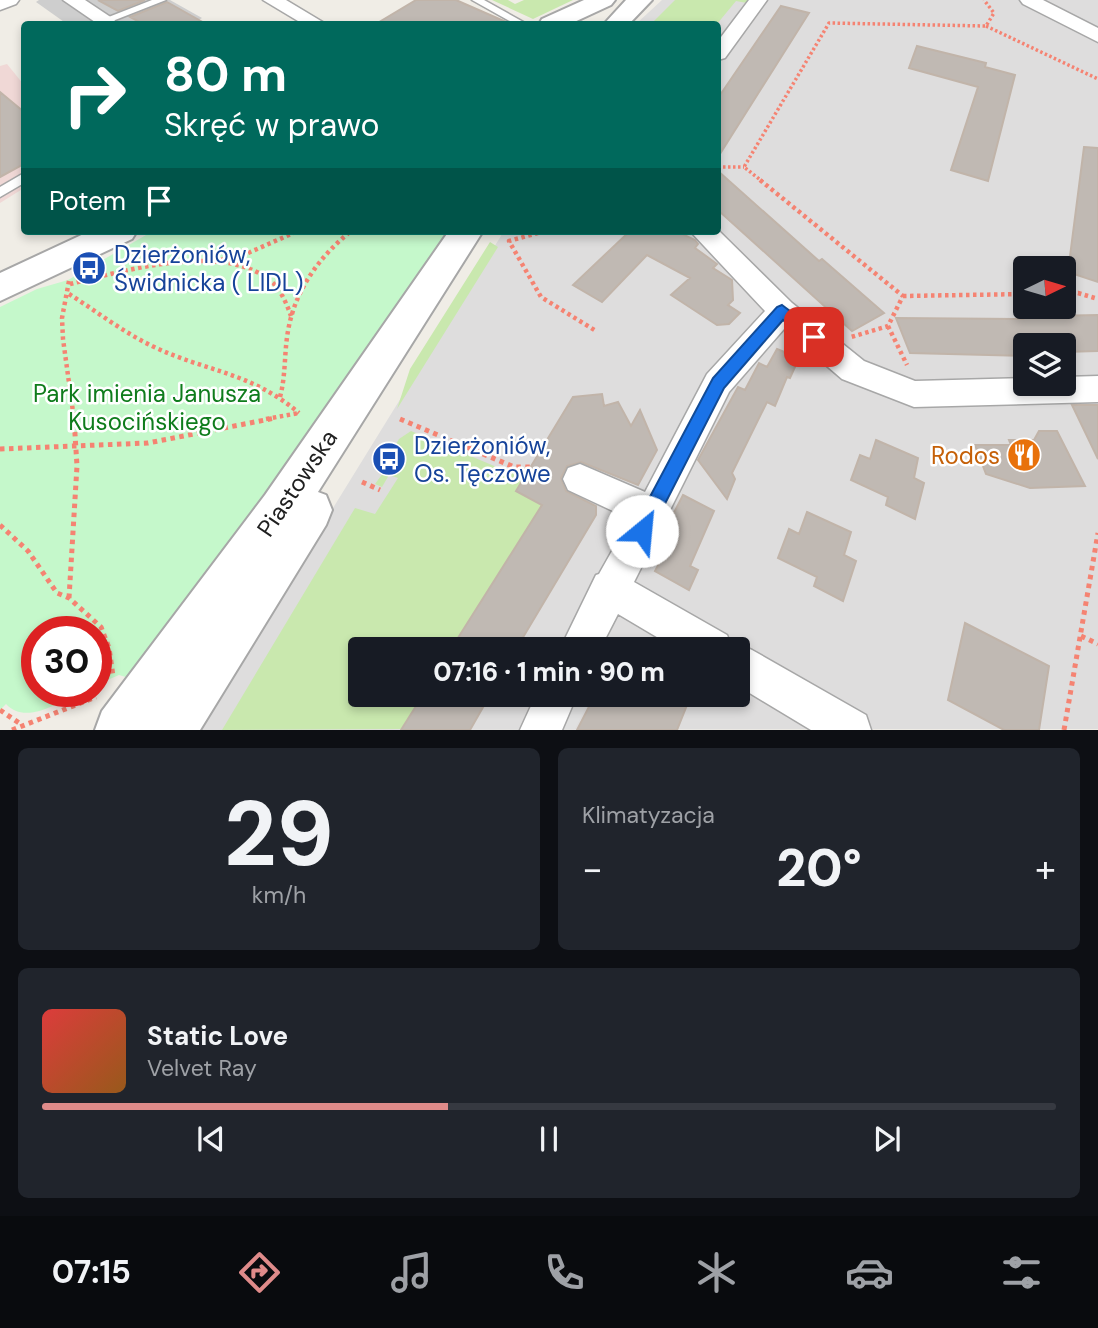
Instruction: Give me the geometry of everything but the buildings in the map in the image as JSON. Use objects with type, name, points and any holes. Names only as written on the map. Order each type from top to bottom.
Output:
[{"type":"street","points":[[0,4],[10,0]]},
{"type":"street","points":[[72,0],[103,21]]},
{"type":"street","points":[[272,0],[310,21]]},
{"type":"street","points":[[558,21],[603,0]]},
{"type":"street","points":[[619,21],[640,0]]},
{"type":"street","points":[[721,50],[758,0]]},
{"type":"street","points":[[1029,0],[1098,36]]},
{"type":"street","points":[[0,288],[112,235]]},
{"type":"street","name":"Piastowska","points":[[110,712],[281,510],[463,235]]},
{"type":"street","name":"Piastowska","points":[[169,730],[486,235]]},
{"type":"street","points":[[707,235],[782,311],[853,370],[914,394],[1098,388]]},
{"type":"street","points":[[585,637],[719,383],[782,311]]},
{"type":"street","points":[[580,479],[652,512]]},
{"type":"street","points":[[609,588],[693,637]]},
{"type":"street","points":[[750,671],[851,730]]},
{"type":"street","points":[[540,730],[551,707]]},
{"type":"lane","points":[[107,21],[161,0]]},
{"type":"lane","points":[[477,0],[516,21]]},
{"type":"lane","points":[[0,193],[21,179]]},
{"type":"path","points":[[984,0],[994,13],[986,26]]},
{"type":"path","points":[[744,167],[829,23],[986,26],[1098,79]]},
{"type":"path","points":[[721,167],[744,167],[903,296],[1013,294]]},
{"type":"path","points":[[69,598],[68,572],[77,448],[65,374],[62,326],[69,284],[100,276],[216,261],[248,253],[289,235]]},
{"type":"path","points":[[280,397],[286,377],[286,351],[291,316],[301,292],[323,257],[348,235]]},
{"type":"path","points":[[531,235],[509,241],[541,297],[596,331]]},
{"type":"path","points":[[216,261],[240,266],[269,279],[277,288],[291,316]]},
{"type":"path","points":[[1076,293],[1098,299]]},
{"type":"path","points":[[0,449],[77,448],[148,443],[299,413],[280,397],[252,381],[152,346],[69,294]]},
{"type":"path","points":[[855,336],[888,327],[903,296]]},
{"type":"path","points":[[888,327],[903,355]]},
{"type":"path","points":[[400,419],[514,467],[533,467]]},
{"type":"path","points":[[362,482],[380,489]]},
{"type":"path","points":[[0,525],[28,551],[57,593],[69,598],[89,616]]},
{"type":"path","points":[[1064,730],[1098,533]]},
{"type":"path","points":[[1081,636],[1098,644]]},
{"type":"path","points":[[112,666],[112,685]]},
{"type":"path","points":[[0,710],[23,725]]},
{"type":"path","points":[[12,730],[23,725],[110,712]]},
{"type":"shaded area","points":[[170,0],[202,18],[196,21],[63,21],[36,2]]},
{"type":"shaded area","points":[[662,0],[1098,0],[1098,729],[196,730],[502,235],[721,235],[721,21],[639,21]]},
{"type":"shaded area","points":[[7,64],[21,81],[21,190],[0,203],[0,66]]},
{"type":"shaded area","points":[[565,707],[586,707],[575,729],[553,730]]},
{"type":"green space","points":[[492,0],[508,0],[515,4],[524,0],[573,0],[533,19]]},
{"type":"green space","points":[[675,0],[750,0],[747,3],[736,1],[719,21],[654,21]]},
{"type":"green space","name":"Park imienia Janusza Kusocińskiego","points":[[146,235],[446,235],[136,680],[119,675],[112,678],[112,616],[21,616],[21,707],[49,707],[23,713],[6,704],[0,710],[0,307],[37,289],[68,280]]},
{"type":"green space","points":[[490,242],[498,247],[397,409],[410,369]]},
{"type":"green space","points":[[411,431],[499,468],[526,475],[516,491],[542,505],[459,637],[348,637],[348,707],[415,707],[401,729],[222,730],[355,508],[375,514],[398,478],[389,475],[382,487],[375,484],[397,454],[392,451],[399,439]]},
{"type":"place","name":"Dzierżoniów, Świdnicka ( LIDL)","points":[[89,268]]},
{"type":"place","name":"Rodos","points":[[1024,455]]},
{"type":"place","name":"Dzierżoniów, Os. Tęczowe","points":[[389,459]]},
{"type":"route","points":[[642,531],[719,383],[765,330],[782,311],[814,337]]}]
